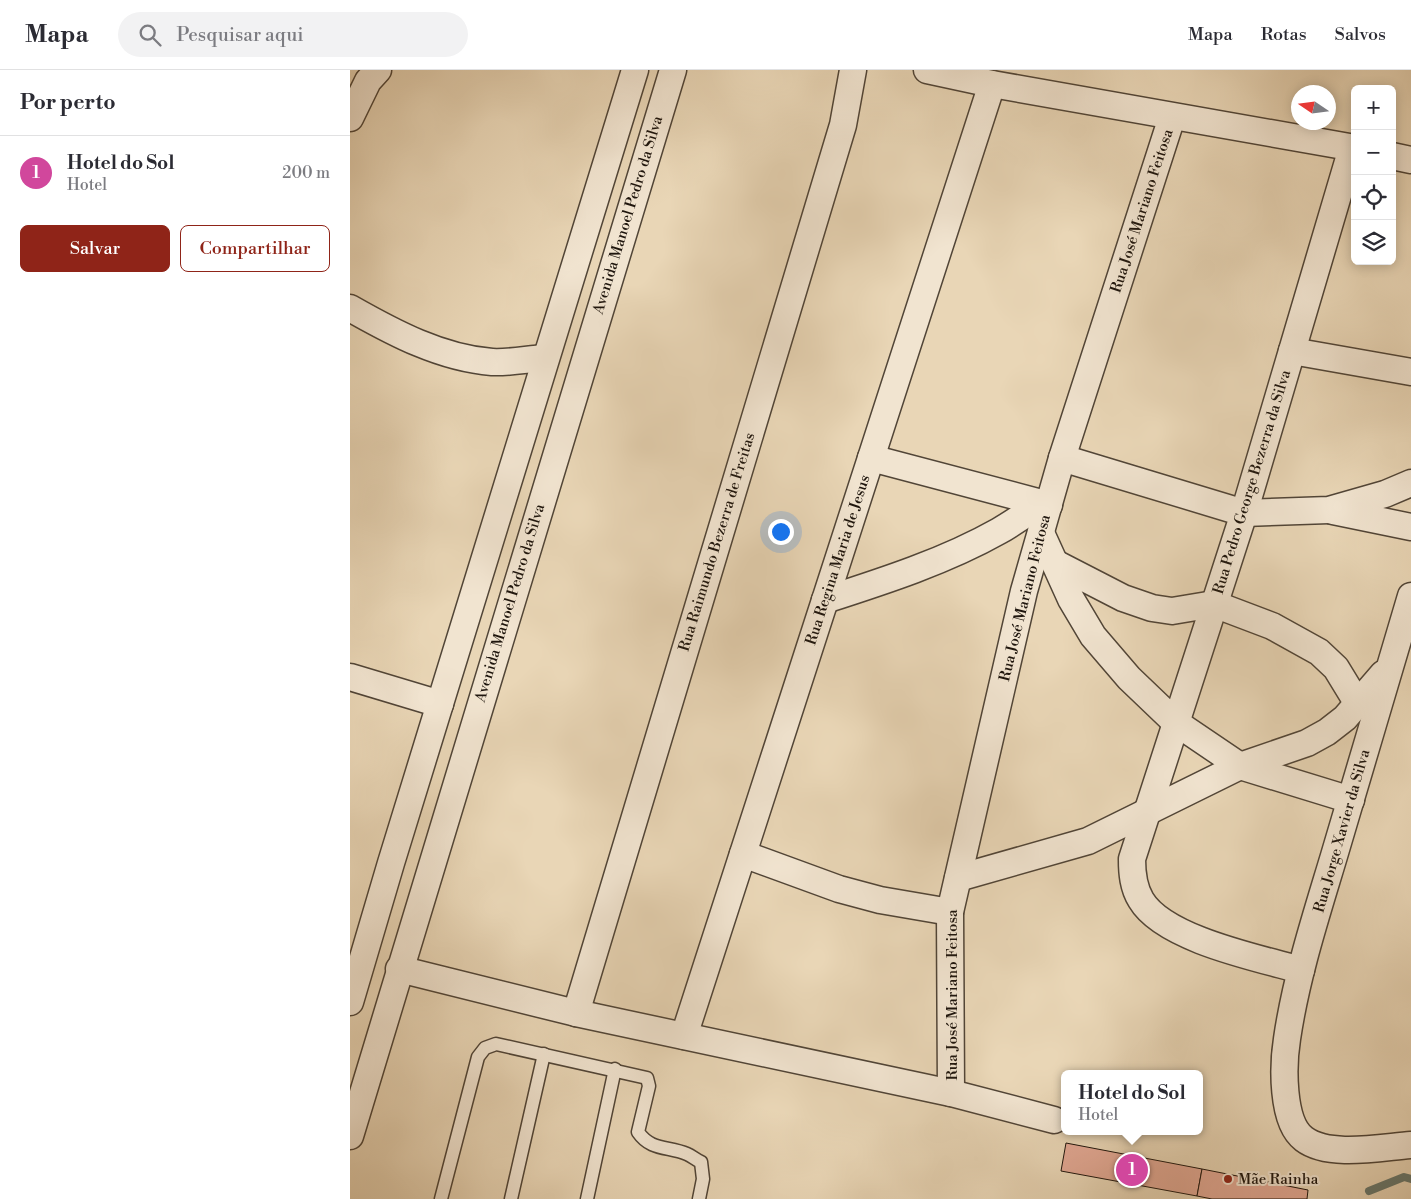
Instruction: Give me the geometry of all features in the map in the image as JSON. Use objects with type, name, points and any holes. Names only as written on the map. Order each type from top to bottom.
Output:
[{"type":"street","points":[[350,118],[368,81],[378,70]]},
{"type":"street","points":[[350,1002],[505,489],[635,70]]},
{"type":"street","name":"Avenida Manoel Pedro da Silva","points":[[350,1136],[543,492],[673,70]]},
{"type":"street","name":"Rua Raimundo Bezerra de Freitas","points":[[576,1012],[843,125],[853,70]]},
{"type":"street","points":[[927,70],[992,84],[1048,81],[1172,117],[1351,148]]},
{"type":"street","name":"Rua Regina Maria de Jesus","points":[[684,1036],[992,84]]},
{"type":"street","name":"Rua José Mariano Feitosa","points":[[951,1093],[950,912],[1024,592],[1041,533],[1045,504],[1062,458],[1172,117]]},
{"type":"street","name":"Rua Pedro George Bezerra da Silva","points":[[1301,970],[1186,935],[1158,917],[1141,901],[1132,880],[1132,859],[1244,513],[1351,155]]},
{"type":"street","points":[[1396,157],[1411,160]]},
{"type":"street","points":[[350,308],[397,334],[468,359],[494,362],[546,358]]},
{"type":"street","points":[[1292,351],[1411,372]]},
{"type":"street","points":[[871,458],[1045,504]]},
{"type":"street","points":[[1062,458],[1244,513],[1329,510],[1411,527]]},
{"type":"street","points":[[1329,510],[1385,494],[1411,484]]},
{"type":"street","points":[[505,489],[543,492]]},
{"type":"street","points":[[826,600],[874,584],[956,551],[999,531],[1045,504]]},
{"type":"street","points":[[1041,533],[1072,599],[1093,636],[1129,678],[1175,722],[1240,766],[1350,800]]},
{"type":"street","points":[[1055,563],[1123,598],[1152,608],[1172,611],[1214,604],[1272,626],[1319,652],[1336,668],[1358,704]]},
{"type":"street","name":"Rua Jorge Xavier da Silva","points":[[1411,596],[1301,970],[1287,1039],[1284,1069],[1288,1113],[1295,1130],[1303,1139],[1320,1148],[1348,1150],[1411,1145]]},
{"type":"street","points":[[958,878],[1088,841],[1240,766],[1308,743],[1327,732],[1358,704],[1390,666]]},
{"type":"street","points":[[350,677],[440,704]]},
{"type":"street","points":[[743,854],[839,889],[880,900],[950,912]]},
{"type":"street","points":[[391,862],[430,869]]},
{"type":"street","points":[[399,969],[576,1012],[951,1093],[1054,1120]]},
{"type":"lane","points":[[441,1199],[478,1057],[485,1048],[496,1044],[615,1069],[647,1078],[649,1086],[638,1132],[644,1141],[651,1146],[687,1154],[700,1162],[703,1179],[699,1199]]},
{"type":"lane","points":[[511,1199],[544,1054]]},
{"type":"lane","points":[[587,1199],[615,1069]]},
{"type":"building","points":[[1066,1143],[1202,1169],[1197,1196],[1061,1171]]},
{"type":"building","name":"Mãe Rainha","points":[[1202,1169],[1308,1190],[1307,1199],[1212,1199],[1197,1196]]},
{"type":"waterway","points":[[1369,1191],[1404,1177],[1411,1179]]},
{"type":"place","name":"Hotel do Sol","points":[[1132,1170]]},
{"type":"place","name":"Mãe Rainha","points":[[1228,1179]]}]
